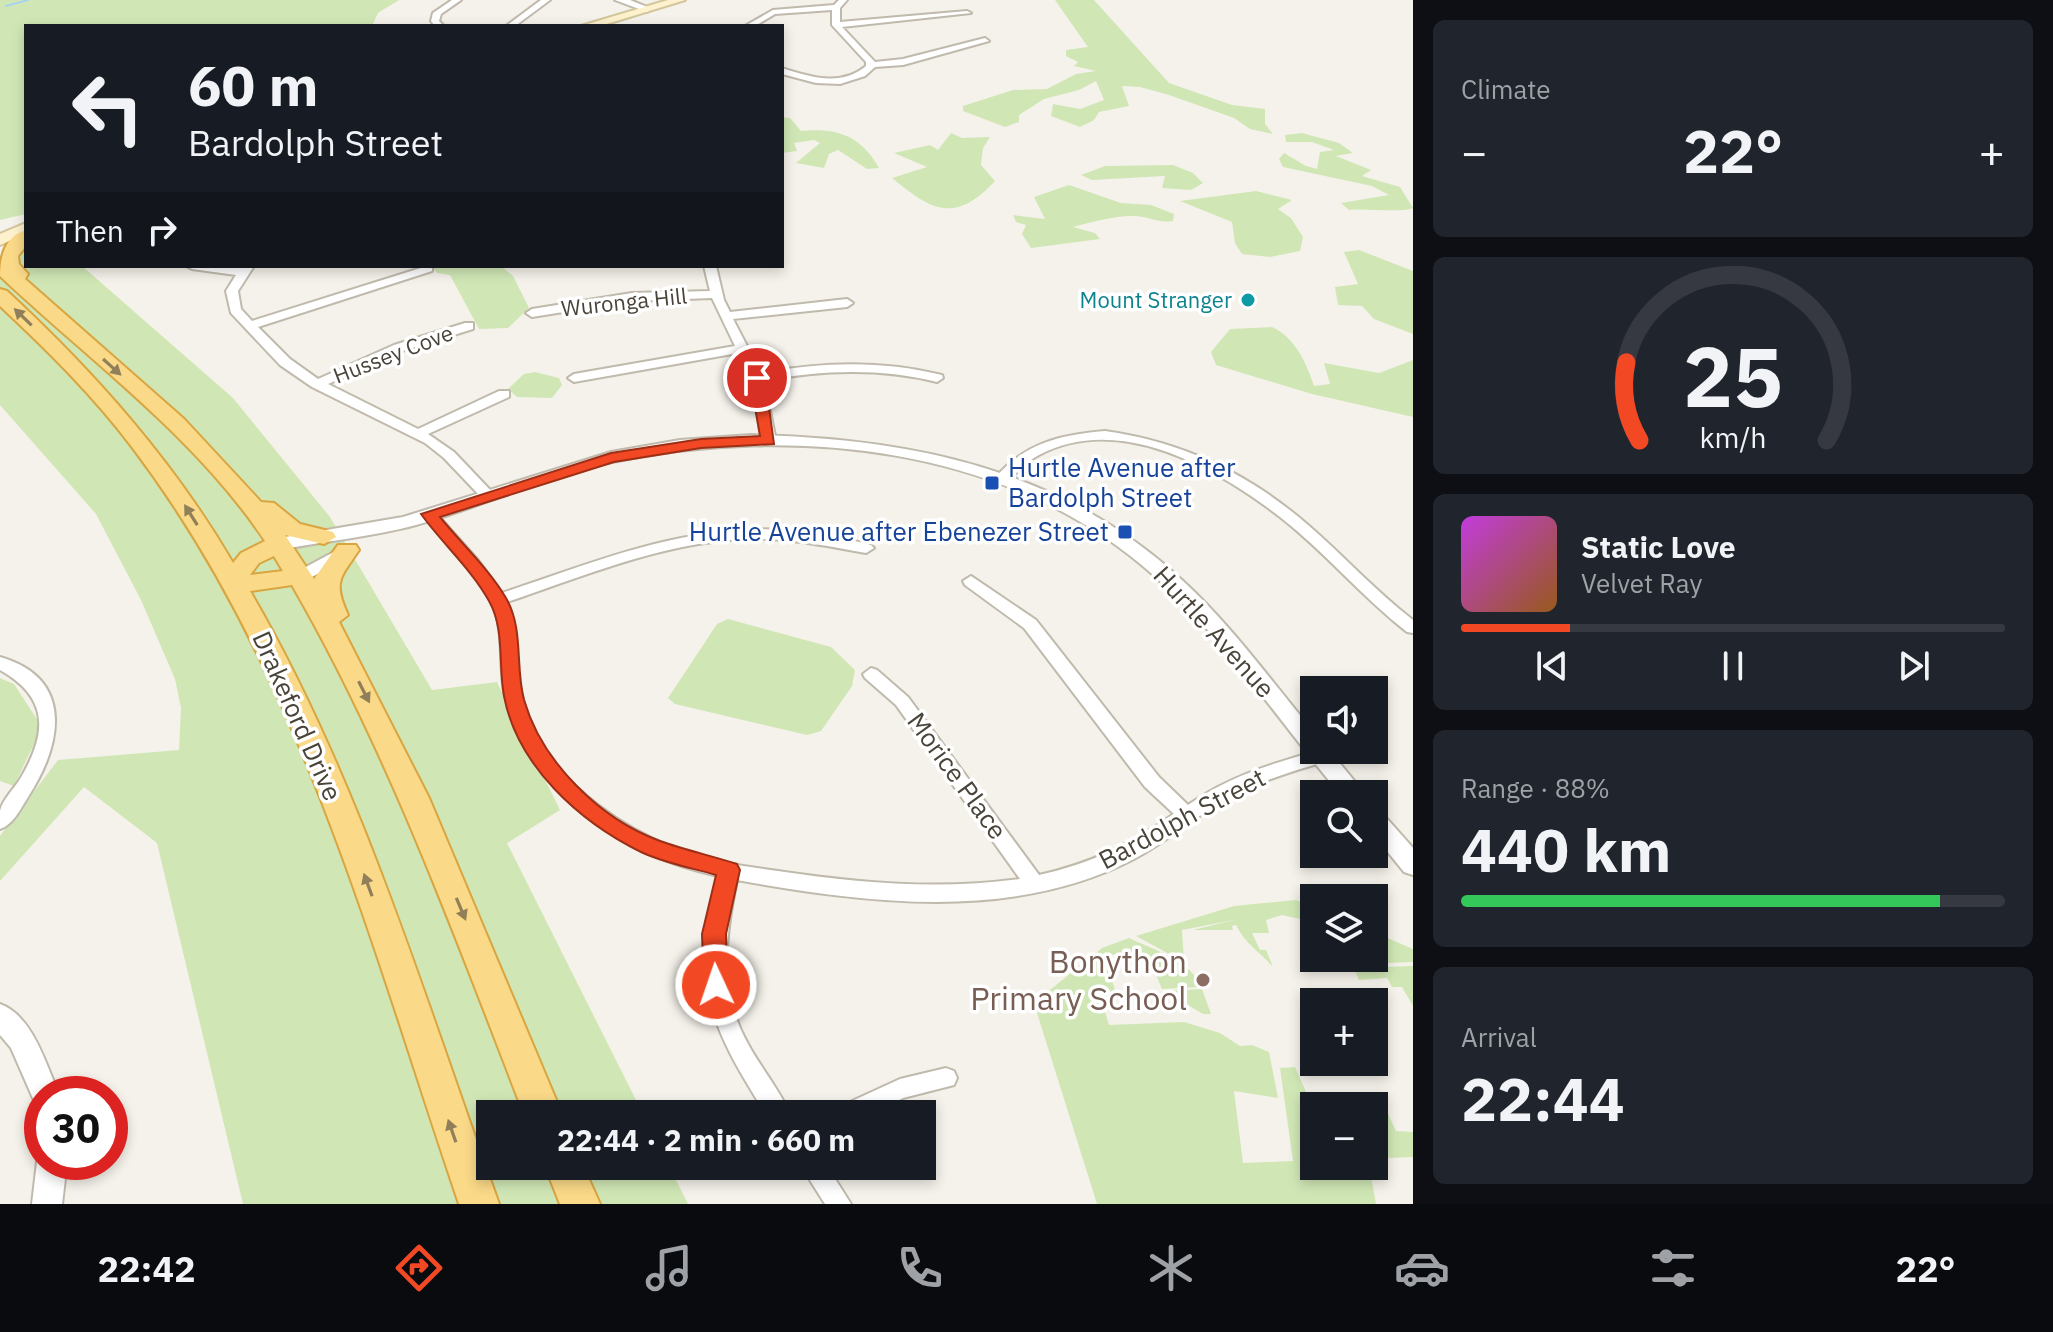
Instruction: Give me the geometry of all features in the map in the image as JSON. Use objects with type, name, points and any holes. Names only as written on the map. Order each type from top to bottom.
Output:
[{"type":"highway","points":[[8,288],[19,274],[10,265],[9,255],[24,237]]},
{"type":"highway","name":"Drakeford Drive","points":[[0,266],[8,288],[142,443],[233,581],[292,697],[346,828],[479,1204]]},
{"type":"highway","name":"Drakeford Drive","points":[[8,288],[186,434],[233,481],[279,544],[346,656],[417,804],[537,1100]]},
{"type":"highway","points":[[233,481],[254,493],[281,526],[305,535],[324,537]]},
{"type":"highway","points":[[279,544],[244,563],[233,581],[255,584],[299,576]]},
{"type":"highway","points":[[346,656],[347,638],[324,595],[327,577],[347,550]]},
{"type":"highway","points":[[570,1180],[580,1204]]},
{"type":"main road","points":[[616,17],[629,9],[628,1],[677,1]]},
{"type":"main road","points":[[593,24],[677,1]]},
{"type":"main road","points":[[0,224],[24,218]]},
{"type":"main road","points":[[0,240],[24,229]]},
{"type":"street","points":[[438,24],[435,21],[437,13],[457,0]]},
{"type":"street","points":[[513,24],[546,0]]},
{"type":"street","points":[[628,1],[647,9]]},
{"type":"street","points":[[752,24],[773,12],[839,4],[836,25]]},
{"type":"street","points":[[836,25],[967,13]]},
{"type":"street","points":[[836,25],[872,65]]},
{"type":"street","points":[[784,72],[810,80],[833,82],[862,76],[872,65],[903,62],[985,41]]},
{"type":"street","points":[[710,268],[725,316],[757,378],[769,441]]},
{"type":"street","points":[[245,269],[232,291],[231,301],[249,326],[285,362],[317,384],[419,433],[449,455],[487,495]]},
{"type":"street","points":[[249,326],[428,269]]},
{"type":"street","name":"Wuronga Hill","points":[[532,313],[622,298],[716,294]]},
{"type":"street","points":[[725,316],[847,303]]},
{"type":"street","name":"Hussey Cove","points":[[317,384],[398,348],[469,326]]},
{"type":"street","points":[[574,378],[743,348]]},
{"type":"street","points":[[757,378],[811,368],[862,365],[937,378]]},
{"type":"street","points":[[419,433],[504,394]]},
{"type":"street","points":[[1001,479],[1029,451],[1064,438],[1119,436],[1177,451],[1226,475],[1280,510],[1413,628]]},
{"type":"street","name":"Hurtle Avenue","points":[[299,576],[347,550],[420,518],[611,457],[701,443],[769,441],[876,449],[941,461],[1001,479],[1083,515],[1157,567],[1196,606],[1300,731]]},
{"type":"street","name":"Hurtle Avenue","points":[[279,544],[420,518]]},
{"type":"street","name":"Bardolph Street","points":[[420,518],[498,600],[507,627],[514,699],[537,752],[550,769],[574,795],[617,829],[652,847],[729,870],[896,895],[953,895],[1035,885],[1107,863],[1149,843],[1239,782],[1300,758]]},
{"type":"street","points":[[498,600],[671,546],[713,537],[784,536],[866,548]]},
{"type":"street","points":[[971,581],[1030,624],[1152,782],[1189,817]]},
{"type":"street","points":[[0,663],[19,672],[34,687],[49,724],[46,746],[37,770],[0,822]]},
{"type":"street","name":"Morice Place","points":[[871,674],[902,701],[1035,885]]},
{"type":"street","name":"Hurtle Avenue","points":[[1328,764],[1341,780]]},
{"type":"street","points":[[1388,836],[1413,865]]},
{"type":"street","points":[[729,870],[714,934],[713,968],[718,1002],[739,1053],[770,1100]]},
{"type":"street","points":[[0,1016],[21,1040],[37,1076]]},
{"type":"street","points":[[877,1100],[900,1089],[946,1078]]},
{"type":"street","points":[[47,1204],[50,1180]]},
{"type":"street","points":[[823,1180],[839,1204]]},
{"type":"green space","points":[[0,0],[399,0],[378,13],[373,24],[24,24],[24,214],[0,220]]},
{"type":"green space","points":[[1055,0],[1094,0],[1169,83],[1232,105],[1265,109],[1265,124],[1273,134],[1250,129],[1234,118],[1140,87],[1122,86],[1129,106],[1099,112],[1094,120],[1080,127],[1051,116],[1053,104],[1080,109],[1104,100],[1096,81],[1079,90],[1044,99],[1019,115],[1019,122],[1005,127],[963,111],[963,106],[1013,90],[1047,89],[1076,74],[1096,71],[1074,66],[1078,62],[1066,56],[1066,50],[1088,47]]},
{"type":"green space","points":[[784,117],[790,118],[801,131],[826,131],[846,136],[864,148],[879,168],[867,169],[838,150],[829,154],[824,168],[796,163],[820,143],[814,140],[794,143],[797,151],[784,153]]},
{"type":"green space","points":[[951,133],[962,138],[990,137],[983,148],[981,165],[995,181],[968,203],[944,208],[919,198],[892,178],[927,167],[894,153],[930,145],[938,150]]},
{"type":"green space","points":[[1302,133],[1339,143],[1353,153],[1336,156],[1371,170],[1362,176],[1400,187],[1413,208],[1349,210],[1341,203],[1389,195],[1372,186],[1283,167],[1279,159],[1284,153],[1317,169],[1320,152],[1334,150],[1312,142],[1286,142],[1285,135]]},
{"type":"green space","points":[[1173,165],[1193,173],[1203,183],[1191,190],[1162,188],[1165,176],[1092,180],[1081,175],[1105,166]]},
{"type":"green space","points":[[1069,185],[1121,203],[1151,205],[1174,214],[1173,221],[1135,216],[1108,219],[1073,227],[1095,233],[1100,239],[1031,248],[1022,234],[1026,225],[1016,222],[1013,215],[1045,219],[1034,197]]},
{"type":"green space","points":[[1256,191],[1292,200],[1278,209],[1291,218],[1303,237],[1300,251],[1270,257],[1242,254],[1235,243],[1232,222],[1180,201]]},
{"type":"green space","points":[[1359,250],[1413,271],[1413,334],[1374,319],[1362,306],[1338,305],[1335,287],[1358,284],[1344,252]]},
{"type":"green space","points":[[24,252],[24,268],[84,268],[233,398],[330,517],[432,690],[497,682],[560,810],[507,843],[636,1100],[476,1100],[476,1180],[676,1180],[688,1204],[243,1204],[157,843],[84,787],[0,881],[0,836],[58,760],[179,750],[181,708],[175,679],[141,600],[96,514],[0,405],[0,260]]},
{"type":"green space","points":[[433,268],[503,268],[513,276],[529,308],[508,328],[479,329],[450,275],[437,273]]},
{"type":"green space","points":[[1272,327],[1294,344],[1314,386],[1330,384],[1324,363],[1379,373],[1413,360],[1413,417],[1312,394],[1216,365],[1211,352],[1230,329]]},
{"type":"green space","points":[[535,372],[559,378],[562,385],[552,398],[517,397],[508,389],[524,374]]},
{"type":"green space","points":[[728,619],[831,647],[855,670],[852,686],[821,731],[807,735],[675,704],[668,698],[717,624]]},
{"type":"green space","points":[[0,678],[14,684],[42,727],[14,786],[0,781]]},
{"type":"green space","points":[[1300,902],[1300,919],[1282,915],[1266,920],[1269,933],[1252,933],[1260,950],[1266,950],[1273,967],[1248,943],[1236,925],[1232,926],[1233,930],[1193,930],[1234,920],[1182,930],[1184,962],[1136,936],[1234,906]]},
{"type":"green space","points":[[1129,938],[1180,963],[1201,987],[1162,989],[1147,953],[1104,955],[1116,993],[1100,995],[1109,1025],[1184,1022],[1220,1033],[1240,1046],[1252,1045],[1269,1052],[1278,1098],[1234,1091],[1243,1163],[1293,1161],[1280,1068],[1295,1067],[1306,1092],[1300,1092],[1300,1180],[1372,1180],[1376,1204],[1097,1204],[1032,997],[1045,994],[1102,948]]},
{"type":"green space","points":[[1388,938],[1413,949],[1413,962],[1388,963]]},
{"type":"green space","points":[[1413,966],[1413,1006],[1402,987],[1392,987],[1387,978],[1359,980],[1356,972],[1388,972],[1388,967]]},
{"type":"green space","points":[[1202,989],[1211,1014],[1203,1014],[1164,991]]},
{"type":"green space","points":[[1388,1114],[1396,1131],[1413,1132],[1413,1157],[1389,1158]]},
{"type":"waterway","points":[[6,6],[28,0]]},
{"type":"place","name":"Mount Stranger","points":[[1248,300]]},
{"type":"place","name":"Hurtle Avenue after Bardolph Street","points":[[992,483]]},
{"type":"place","name":"Hurtle Avenue after Ebenezer Street","points":[[1125,532]]},
{"type":"place","name":"Bonython Primary School","points":[[1203,980]]},
{"type":"route","points":[[716,985],[714,934],[729,870],[689,861],[617,829],[574,795],[550,769],[537,752],[514,699],[507,627],[498,600],[429,514],[611,457],[701,443],[769,441],[757,378]]}]
